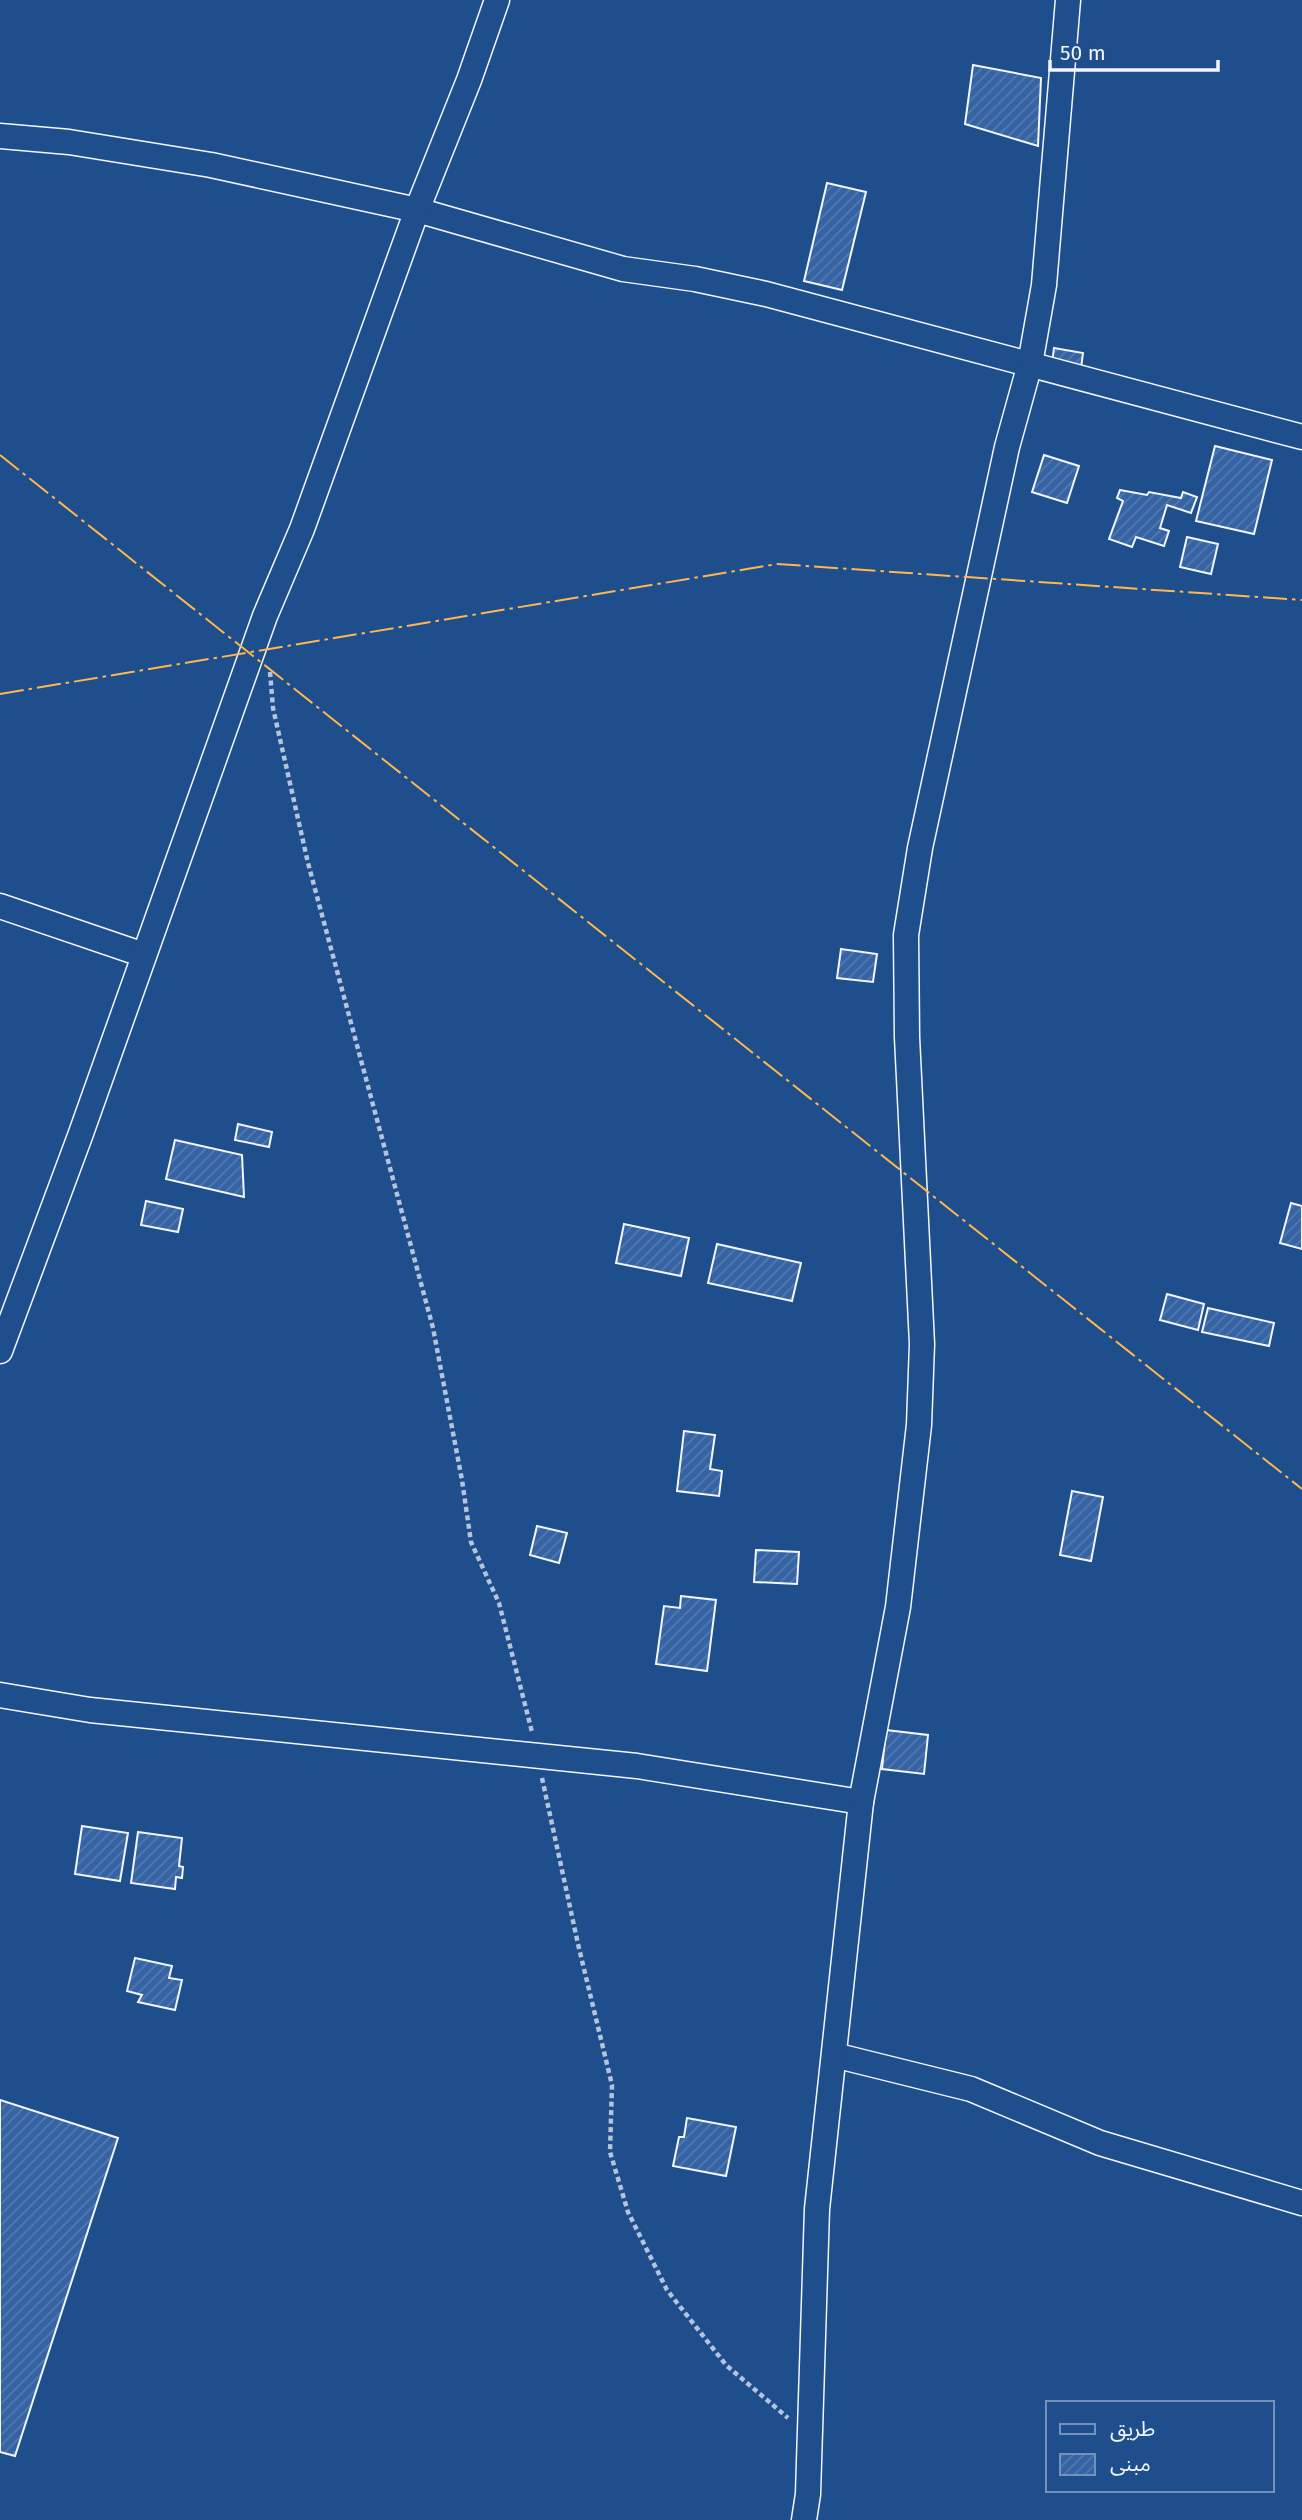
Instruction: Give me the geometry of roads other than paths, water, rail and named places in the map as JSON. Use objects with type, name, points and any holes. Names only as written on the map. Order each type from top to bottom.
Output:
[{"type":"street","points":[[0,1351],[265,616],[302,529],[417,210],[469,80],[497,0]]},
{"type":"street","points":[[804,2520],[808,2494],[817,2209],[861,1802],[898,1607],[919,1425],[922,1344],[907,1037],[906,935],[923,835],[1007,447],[1030,364],[1044,285],[1068,0]]},
{"type":"street","points":[[0,136],[69,142],[211,165],[417,210],[623,270],[685,277],[766,294],[1302,437]]},
{"type":"street","points":[[0,906],[144,955]]},
{"type":"street","points":[[0,1695],[90,1710],[636,1766],[861,1802]]},
{"type":"street","points":[[834,2055],[971,2089],[1100,2143],[1302,2203]]}]
